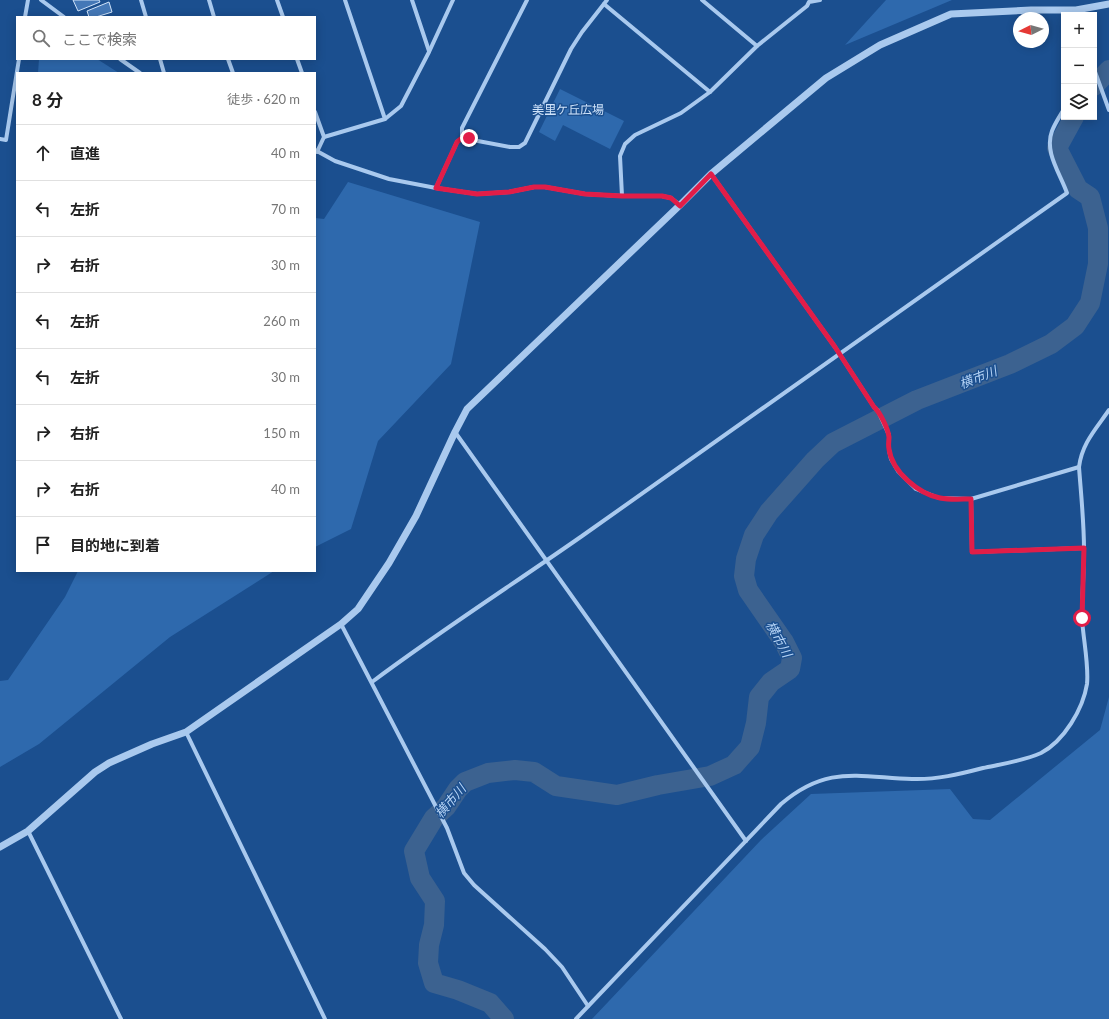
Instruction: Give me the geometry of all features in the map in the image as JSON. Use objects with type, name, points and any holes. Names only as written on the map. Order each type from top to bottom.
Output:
[{"type":"street","points":[[25,16],[28,0]]},
{"type":"street","points":[[43,0],[63,16]]},
{"type":"street","points":[[141,0],[146,16]]},
{"type":"street","points":[[209,0],[214,16]]},
{"type":"street","points":[[277,0],[283,16]]},
{"type":"street","points":[[345,0],[385,119]]},
{"type":"street","points":[[412,0],[429,52]]},
{"type":"street","points":[[453,0],[429,52],[401,106],[385,119],[324,137],[316,151],[335,160],[389,179],[436,188],[477,194],[509,192],[534,187],[545,187],[585,194],[662,196],[671,198],[680,206]]},
{"type":"street","points":[[462,138],[462,128],[527,0]]},
{"type":"street","points":[[702,0],[757,46]]},
{"type":"street","points":[[622,196],[620,156],[625,144],[635,135],[681,113],[710,92],[757,46],[780,26],[807,6],[809,1],[820,0]]},
{"type":"street","points":[[436,188],[457,142],[462,138],[510,147],[519,147],[525,143],[571,49],[582,32],[606,2],[710,92]]},
{"type":"street","points":[[0,847],[28,831],[95,772],[109,763],[152,744],[186,732],[341,624],[358,610],[389,563],[416,516],[467,409],[680,206],[711,174],[826,78],[880,45],[952,14],[1031,10],[1077,12],[1109,4]]},
{"type":"street","points":[[17,72],[19,60]]},
{"type":"street","points":[[121,60],[139,72]]},
{"type":"street","points":[[160,60],[164,72]]},
{"type":"street","points":[[228,60],[233,72]]},
{"type":"street","points":[[297,60],[302,72]]},
{"type":"street","points":[[1097,77],[1109,110]]},
{"type":"street","points":[[0,139],[6,140],[16,78]]},
{"type":"street","points":[[372,682],[840,355],[1067,193],[1051,154],[1049,143],[1052,131],[1061,114]]},
{"type":"street","points":[[316,115],[324,137]]},
{"type":"street","points":[[711,174],[878,411],[889,436],[889,450],[892,459],[898,471],[916,489],[939,498],[971,499],[1079,467]]},
{"type":"street","points":[[576,1019],[780,804],[793,793],[824,779],[846,775],[913,779],[935,778],[955,775],[1026,758],[1042,752],[1054,744],[1070,726],[1080,708],[1087,684],[1082,618],[1084,548],[1079,467],[1080,455],[1083,448],[1109,410]]},
{"type":"street","points":[[455,432],[746,841]]},
{"type":"street","points":[[971,499],[972,552],[1084,548]]},
{"type":"street","points":[[341,624],[448,828],[464,873],[474,885],[549,953],[562,967],[588,1006]]},
{"type":"street","points":[[186,732],[325,1019]]},
{"type":"street","points":[[28,831],[121,1019]]},
{"type":"green space","points":[[886,0],[952,0],[845,45]]},
{"type":"green space","points":[[39,60],[99,60],[117,72],[38,72]]},
{"type":"green space","name":"美里ケ丘広場","points":[[560,89],[624,121],[610,149],[563,125],[555,141],[539,132]]},
{"type":"green space","points":[[348,182],[480,222],[451,364],[378,441],[351,529],[316,546],[316,218],[324,219]]},
{"type":"green space","points":[[78,572],[272,572],[170,637],[39,744],[0,767],[0,681],[8,680],[65,597]]},
{"type":"green space","points":[[1109,697],[1109,1019],[592,1019],[761,840],[811,794],[950,789],[973,819],[990,820],[1100,730]]},
{"type":"building","points":[[73,0],[99,0],[100,2],[78,11]]},
{"type":"building","points":[[109,2],[112,12],[99,16],[89,16],[87,11]]},
{"type":"waterway","name":"横市川","points":[[1096,84],[1109,70]]},
{"type":"waterway","name":"横市川","points":[[504,1019],[490,1003],[458,990],[434,983],[428,963],[429,945],[434,925],[435,901],[420,878],[414,851],[434,818],[446,807],[458,789],[465,782],[488,773],[515,770],[534,772],[556,786],[617,795],[658,785],[710,776],[734,765],[750,747],[756,723],[759,697],[771,682],[790,669],[792,658],[784,642],[748,590],[744,576],[746,559],[754,535],[769,512],[815,460],[833,443],[917,400],[1010,364],[1051,344],[1075,326],[1090,303],[1098,264],[1098,228],[1090,197],[1078,189],[1057,148],[1072,120]]},
{"type":"route","points":[[469,138],[462,138],[457,142],[436,188],[477,194],[495,194],[534,187],[545,187],[585,194],[662,196],[671,198],[680,206],[711,174],[835,347],[878,411],[889,436],[889,450],[898,471],[916,489],[939,498],[971,499],[972,552],[1084,548],[1082,618]]}]
